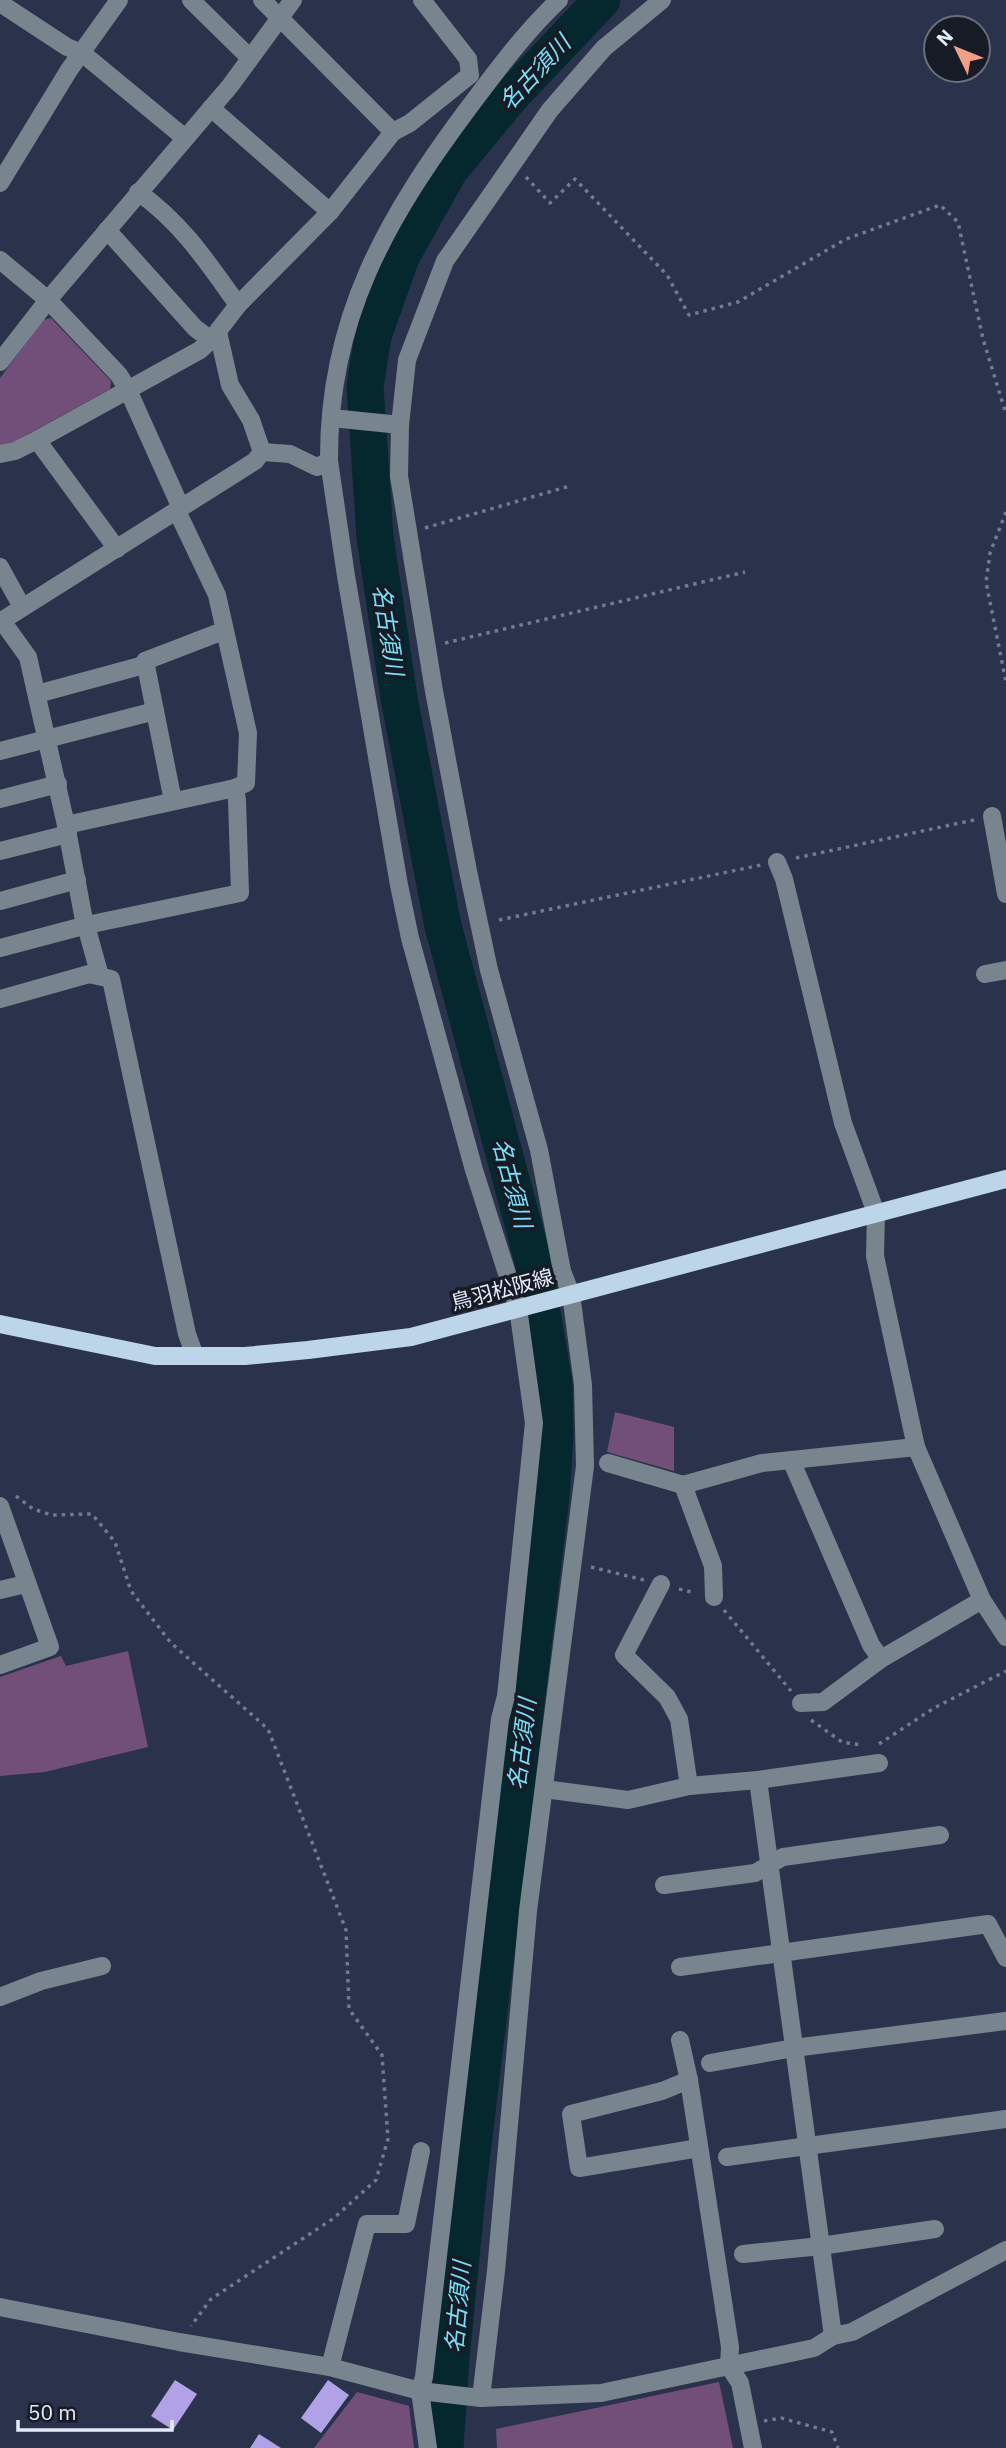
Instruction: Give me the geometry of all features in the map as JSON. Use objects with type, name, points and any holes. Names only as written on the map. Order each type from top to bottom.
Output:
[{"type":"main road","name":"鳥羽松阪線","points":[[0,1324],[155,1356],[245,1356],[411,1337],[1006,1179]]},
{"type":"street","points":[[0,183],[82,53],[119,0]]},
{"type":"street","points":[[191,0],[250,58]]},
{"type":"street","points":[[262,0],[393,132]]},
{"type":"street","points":[[0,362],[48,300],[211,108],[293,0]]},
{"type":"street","points":[[0,454],[37,440],[200,350],[238,305],[330,212],[393,132],[470,75],[468,59],[422,0]]},
{"type":"street","points":[[428,2448],[420,2391],[424,2377],[500,1719],[506,1696],[534,1423],[518,1308],[474,1170],[410,938],[399,885],[329,461],[331,418],[344,332],[368,266],[413,187],[483,89],[523,37],[559,0]]},
{"type":"street","points":[[481,2398],[496,2271],[528,1911],[585,1466],[583,1385],[571,1294],[562,1271],[538,1150],[489,970],[468,871],[434,691],[399,476],[400,425],[407,360],[445,261],[550,110],[604,48],[662,0]]},
{"type":"street","points":[[7,4],[66,47],[82,53],[185,138]]},
{"type":"street","points":[[434,104],[483,89]]},
{"type":"street","points":[[211,108],[330,212]]},
{"type":"street","points":[[138,192],[186,233],[238,305]]},
{"type":"street","points":[[107,230],[195,328],[214,336],[230,385],[250,420],[262,452]]},
{"type":"street","points":[[0,260],[48,300],[119,375],[128,390],[217,595],[247,733],[246,783],[67,830],[0,851]]},
{"type":"street","points":[[331,418],[400,425]]},
{"type":"street","points":[[37,440],[117,549]]},
{"type":"street","points":[[262,452],[290,454],[317,467],[329,461]]},
{"type":"street","points":[[100,976],[29,657],[1,621],[255,461],[262,452]]},
{"type":"street","points":[[0,567],[22,607]]},
{"type":"street","points":[[173,801],[145,661],[223,631]]},
{"type":"street","points":[[37,694],[145,666]]},
{"type":"street","points":[[0,751],[155,711]]},
{"type":"street","points":[[0,799],[58,784]]},
{"type":"street","points":[[0,947],[240,892],[237,800],[234,788]]},
{"type":"street","points":[[992,816],[1006,894]]},
{"type":"street","points":[[777,862],[784,879],[843,1123],[876,1213],[875,1256],[916,1447],[982,1600],[1006,1637]]},
{"type":"street","points":[[0,901],[77,880]]},
{"type":"street","points":[[985,974],[1006,970]]},
{"type":"street","points":[[0,999],[89,974],[111,979],[187,1334],[195,1356]]},
{"type":"street","points":[[608,1462],[683,1485],[762,1463],[916,1447]]},
{"type":"street","points":[[791,1460],[871,1645],[881,1659]]},
{"type":"street","points":[[683,1485],[713,1566],[714,1597]]},
{"type":"street","points":[[0,1665],[50,1647],[26,1584],[9,1559],[4,1502]]},
{"type":"street","points":[[0,1590],[26,1584]]},
{"type":"street","points":[[661,1584],[624,1655],[667,1697],[679,1719],[689,1786]]},
{"type":"street","points":[[801,1703],[823,1702],[881,1659],[982,1600]]},
{"type":"street","points":[[544,1789],[628,1800],[689,1786],[758,1780],[877,1755]]},
{"type":"street","points":[[758,1780],[833,2336]]},
{"type":"street","points":[[664,1885],[755,1873],[783,1857],[940,1835]]},
{"type":"street","points":[[680,1967],[988,1924],[1006,1958]]},
{"type":"street","points":[[0,1997],[41,1982],[102,1966]]},
{"type":"street","points":[[710,2063],[794,2048],[1006,2021]]},
{"type":"street","points":[[680,2040],[689,2080],[730,2347],[729,2366],[740,2382],[754,2448]]},
{"type":"street","points":[[689,2080],[662,2091],[571,2113],[579,2168],[699,2148]]},
{"type":"street","points":[[727,2157],[1006,2119]]},
{"type":"street","points":[[330,2367],[367,2224],[407,2224],[421,2151]]},
{"type":"street","points":[[743,2254],[821,2246],[935,2228]]},
{"type":"street","points":[[0,2307],[178,2342],[330,2367],[420,2391],[481,2398],[601,2393],[814,2348],[833,2336],[852,2332],[1006,2250]]},
{"type":"path","points":[[509,169],[524,175],[550,203],[575,179],[667,275],[689,314],[738,302],[846,239],[940,205],[958,222],[983,339],[1006,414]]},
{"type":"path","points":[[424,528],[570,486]]},
{"type":"path","points":[[1006,512],[990,553],[986,582],[1006,682]]},
{"type":"path","points":[[440,632],[445,644],[746,572]]},
{"type":"path","points":[[493,911],[499,921],[992,816]]},
{"type":"path","points":[[4,1502],[17,1496],[33,1509],[52,1515],[92,1514],[116,1542],[131,1591],[172,1643],[268,1729],[346,1930],[349,2009],[382,2055],[388,2139],[376,2180],[334,2218],[211,2299],[178,2342]]},
{"type":"path","points":[[572,1562],[714,1597],[801,1703],[814,1724],[842,1742],[864,1745]]},
{"type":"path","points":[[877,1755],[934,1708],[1006,1671]]},
{"type":"path","points":[[748,2424],[781,2418],[832,2432],[838,2448]]},
{"type":"shaded area","points":[[51,318],[111,381],[110,389],[14,442],[0,445],[0,378],[43,320]]},
{"type":"shaded area","points":[[615,1412],[674,1427],[674,1471],[607,1452]]},
{"type":"shaded area","points":[[128,1651],[148,1747],[45,1772],[0,1776],[0,1677],[61,1656],[66,1666]]},
{"type":"shaded area","points":[[719,2382],[733,2448],[497,2448],[496,2429]]},
{"type":"shaded area","points":[[357,2392],[409,2406],[414,2448],[314,2448]]},
{"type":"building","points":[[175,2380],[197,2394],[173,2430],[151,2416]]},
{"type":"building","points":[[328,2380],[349,2395],[321,2433],[301,2418]]},
{"type":"building","points":[[259,2434],[281,2448],[250,2448]]},
{"type":"waterway","name":"名古須川","points":[[445,2448],[468,2186],[551,1496],[555,1436],[554,1383],[533,1261],[443,926],[399,698],[375,537],[365,386],[373,336],[401,257],[449,171],[511,96],[602,0]]}]
